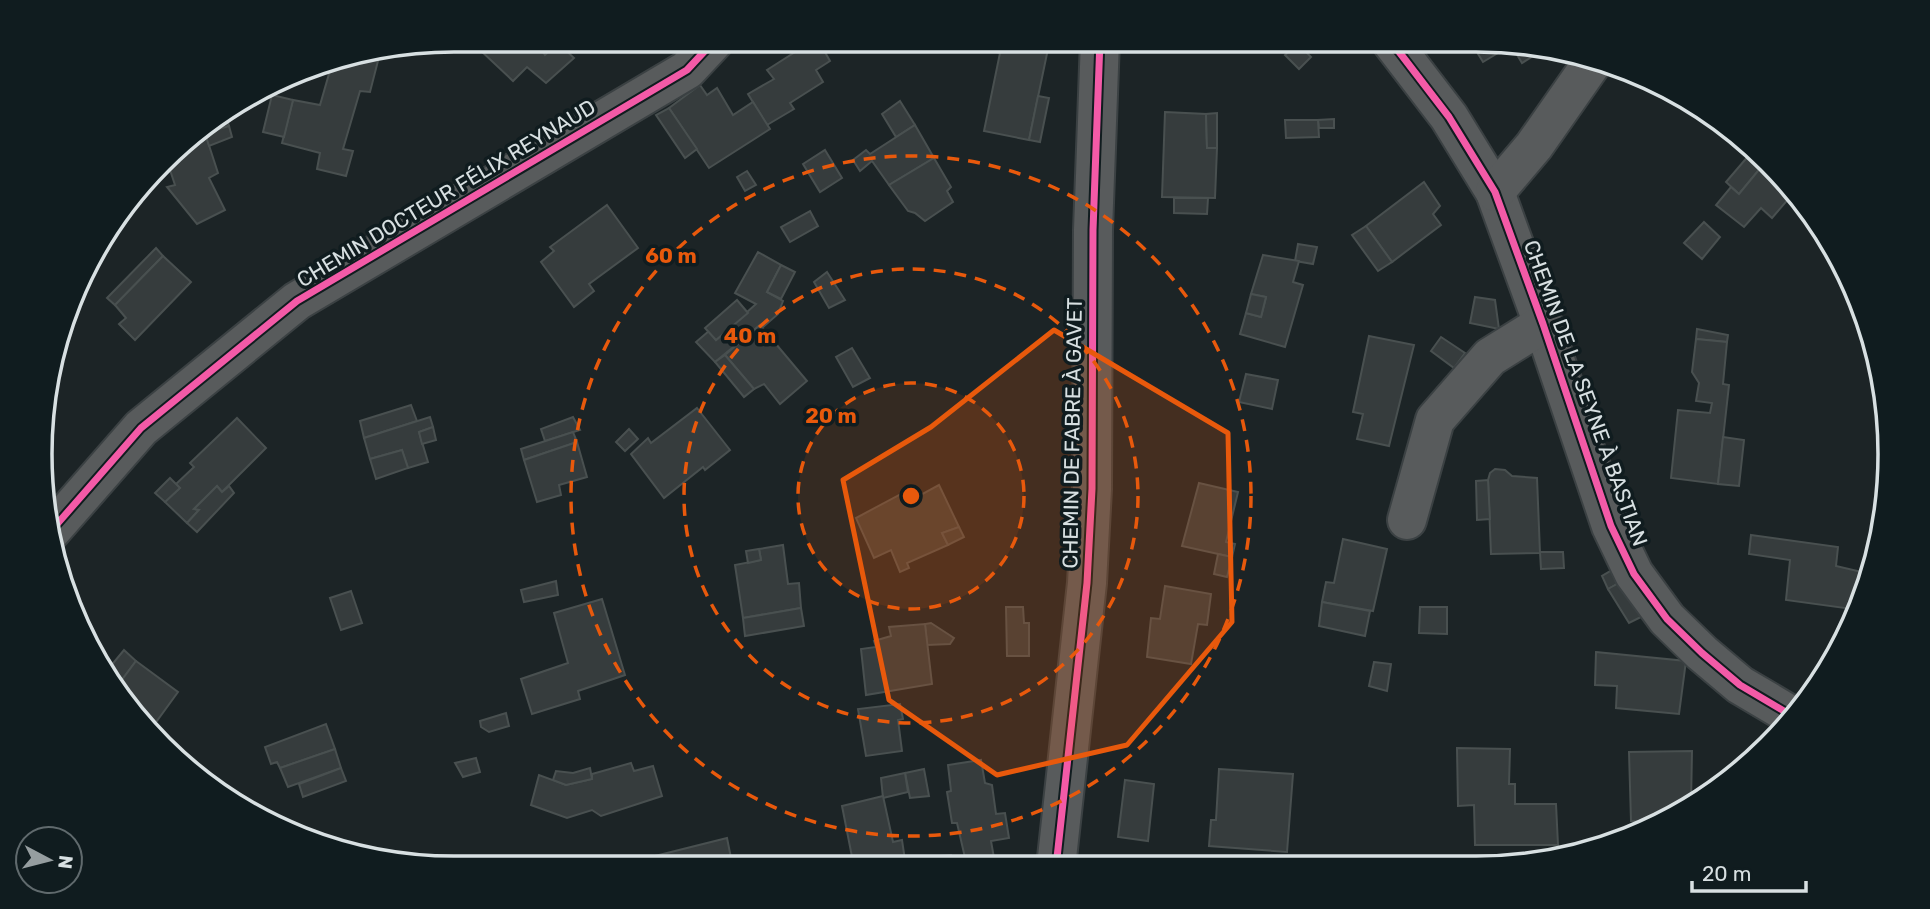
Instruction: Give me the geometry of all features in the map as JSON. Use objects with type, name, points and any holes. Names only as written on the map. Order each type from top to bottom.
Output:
[{"type":"street","name":"CHEMIN DOCTEUR FÉLIX REYNAUD","points":[[58,523],[141,428],[297,301],[687,70],[704,52]]},
{"type":"street","name":"CHEMIN DE FABRE À GAVET","points":[[1057,856],[1085,596],[1092,502],[1093,230],[1100,52]]},
{"type":"street","name":"CHEMIN DE LA SEYNE À BASTIAN","points":[[1400,52],[1449,117],[1495,192],[1611,526],[1634,574],[1667,619],[1702,653],[1740,685],[1785,711]]},
{"type":"street","points":[[1495,192],[1535,146],[1588,69]]},
{"type":"street","points":[[1407,520],[1435,420],[1490,357],[1543,324]]},
{"type":"highlighted area","points":[[1054,330],[1228,433],[1232,622],[1127,745],[997,775],[889,700],[843,480],[931,427]]},
{"type":"building","points":[[482,52],[543,52],[545,55],[548,52],[568,52],[574,58],[546,83],[527,67],[513,81]]},
{"type":"building","points":[[795,52],[825,52],[830,61],[816,70],[823,82],[790,103],[794,109],[767,125],[748,94],[774,79],[767,70]]},
{"type":"building","points":[[996,52],[1047,52],[1029,140],[984,131],[1000,53]]},
{"type":"building","points":[[1289,52],[1306,52],[1311,57],[1299,69],[1285,55]]},
{"type":"building","points":[[1477,52],[1498,53],[1483,62]]},
{"type":"building","points":[[1517,55],[1532,57],[1522,63]]},
{"type":"building","points":[[378,60],[370,92],[360,91],[343,149],[353,151],[346,176],[317,169],[320,153],[282,143],[293,100],[320,105],[329,73]]},
{"type":"building","points":[[700,85],[707,95],[717,88],[733,115],[753,102],[770,129],[709,168],[669,108]]},
{"type":"building","points":[[1038,96],[1049,98],[1040,142],[1029,140]]},
{"type":"building","points":[[272,97],[293,100],[284,137],[263,132]]},
{"type":"building","points":[[900,101],[915,125],[896,137],[882,114]]},
{"type":"building","points":[[669,108],[697,149],[685,158],[656,115]]},
{"type":"building","points":[[1165,112],[1206,114],[1207,148],[1217,148],[1215,198],[1162,197]]},
{"type":"building","points":[[1217,113],[1217,148],[1207,148],[1206,114]]},
{"type":"building","points":[[1334,119],[1334,128],[1319,128],[1318,120]]},
{"type":"building","points":[[1285,120],[1318,120],[1319,137],[1286,138]]},
{"type":"building","points":[[915,125],[934,158],[889,185],[872,161],[860,171],[853,160],[866,150],[870,154]]},
{"type":"building","points":[[229,126],[232,137],[209,146],[207,139],[219,129]]},
{"type":"building","points":[[207,138],[218,173],[209,178],[225,210],[197,224],[167,187],[175,185],[170,170]]},
{"type":"building","points":[[825,150],[842,178],[820,192],[803,164]]},
{"type":"building","points":[[934,158],[951,187],[947,191],[953,202],[925,221],[908,211],[889,185]]},
{"type":"building","points":[[1747,158],[1759,169],[1739,194],[1726,182]]},
{"type":"building","points":[[1759,169],[1787,201],[1772,218],[1761,208],[1744,227],[1716,205],[1731,187],[1739,194]]},
{"type":"building","points":[[747,171],[756,185],[745,191],[737,177]]},
{"type":"building","points":[[1424,182],[1440,206],[1433,214],[1441,225],[1392,262],[1366,226]]},
{"type":"building","points":[[1174,198],[1208,198],[1207,214],[1174,213]]},
{"type":"building","points":[[607,205],[638,248],[589,284],[594,291],[574,307],[541,262],[554,251],[550,247]]},
{"type":"building","points":[[810,211],[818,226],[790,242],[781,227]]},
{"type":"building","points":[[1704,222],[1720,237],[1702,259],[1684,243]]},
{"type":"building","points":[[1366,226],[1392,262],[1378,271],[1352,235]]},
{"type":"building","points":[[1298,244],[1317,247],[1313,264],[1295,261]]},
{"type":"building","points":[[156,248],[163,256],[115,305],[107,298]]},
{"type":"building","points":[[758,252],[781,265],[767,292],[783,301],[778,314],[762,328],[760,325],[715,362],[696,342],[709,331],[716,340],[756,304],[735,293]]},
{"type":"building","points":[[1263,255],[1299,261],[1293,282],[1303,285],[1285,347],[1240,334],[1246,313],[1261,317],[1266,297],[1251,294]]},
{"type":"building","points":[[163,256],[191,282],[135,340],[119,324],[126,318],[115,305]]},
{"type":"building","points":[[781,265],[795,272],[781,299],[767,292]]},
{"type":"building","points":[[827,272],[845,300],[829,308],[814,282]]},
{"type":"building","points":[[1251,294],[1266,297],[1261,317],[1246,313]]},
{"type":"building","points":[[1475,297],[1495,300],[1499,329],[1470,323]]},
{"type":"building","points":[[737,300],[748,313],[716,340],[705,328]]},
{"type":"building","points":[[760,325],[807,381],[780,404],[764,384],[754,389],[725,355]]},
{"type":"building","points":[[1697,329],[1728,335],[1727,342],[1696,339]]},
{"type":"building","points":[[1369,336],[1414,345],[1389,446],[1357,439],[1363,414],[1353,412]]},
{"type":"building","points":[[1441,337],[1465,353],[1454,368],[1431,351]]},
{"type":"building","points":[[1696,339],[1727,342],[1723,384],[1729,385],[1718,484],[1671,478],[1678,410],[1710,413],[1712,403],[1696,401],[1699,383],[1692,372]]},
{"type":"building","points":[[852,348],[870,378],[853,387],[836,357]]},
{"type":"building","points":[[725,355],[754,389],[744,397],[715,362]]},
{"type":"building","points":[[1246,374],[1278,380],[1272,409],[1239,402]]},
{"type":"building","points":[[411,405],[417,421],[364,438],[360,421]]},
{"type":"building","points":[[697,408],[730,450],[705,470],[703,467],[664,498],[631,454],[648,438],[651,443]]},
{"type":"building","points":[[430,417],[433,427],[419,432],[428,462],[408,468],[402,450],[370,459],[364,438]]},
{"type":"building","points":[[573,417],[580,430],[545,441],[541,429]]},
{"type":"building","points":[[237,418],[266,448],[222,492],[217,486],[194,509],[199,510],[187,523],[165,502],[180,488],[176,484],[194,467],[190,463]]},
{"type":"building","points":[[433,427],[436,440],[422,444],[419,432]]},
{"type":"building","points":[[629,429],[638,439],[625,451],[616,442]]},
{"type":"building","points":[[573,432],[577,442],[524,460],[521,449]]},
{"type":"building","points":[[1723,437],[1744,440],[1739,486],[1718,484]]},
{"type":"building","points":[[577,442],[587,477],[559,485],[561,495],[537,502],[524,460]]},
{"type":"building","points":[[402,450],[408,468],[376,479],[370,459]]},
{"type":"building","points":[[1495,469],[1505,470],[1512,476],[1537,478],[1540,553],[1491,554],[1488,480]]},
{"type":"building","points":[[170,478],[180,488],[165,502],[155,493]]},
{"type":"building","points":[[1488,480],[1490,519],[1477,520],[1476,481]]},
{"type":"building","points":[[1199,483],[1238,492],[1226,542],[1235,544],[1232,557],[1182,546]]},
{"type":"building","points":[[939,485],[959,527],[942,533],[948,545],[907,563],[909,568],[900,572],[891,550],[874,558],[856,518],[914,487],[919,496]]},
{"type":"building","points":[[217,486],[222,492],[229,486],[234,493],[197,532],[187,523],[199,510],[194,509]]},
{"type":"building","points":[[959,527],[964,537],[948,545],[942,533]]},
{"type":"building","points":[[1751,535],[1838,547],[1836,566],[1860,572],[1847,608],[1786,600],[1790,560],[1749,554]]},
{"type":"building","points":[[1343,539],[1387,549],[1373,611],[1322,602],[1326,582],[1334,583]]},
{"type":"building","points":[[783,545],[788,584],[799,583],[801,608],[743,618],[735,565],[761,560],[759,549]]},
{"type":"building","points":[[759,549],[761,560],[748,563],[746,551]]},
{"type":"building","points":[[1540,552],[1563,552],[1564,568],[1541,569]]},
{"type":"building","points":[[1218,554],[1232,557],[1227,577],[1214,574]]},
{"type":"building","points":[[1619,566],[1626,579],[1608,589],[1602,576]]},
{"type":"building","points":[[1626,579],[1647,614],[1629,623],[1608,589]]},
{"type":"building","points":[[556,581],[558,595],[524,602],[521,590]]},
{"type":"building","points":[[1165,586],[1211,594],[1207,625],[1198,624],[1191,664],[1147,657],[1151,618],[1160,619]]},
{"type":"building","points":[[351,591],[362,623],[341,630],[330,598]]},
{"type":"building","points":[[602,599],[625,675],[578,691],[580,699],[532,714],[521,679],[568,663],[554,613]]},
{"type":"building","points":[[1322,602],[1370,611],[1365,636],[1319,626]]},
{"type":"building","points":[[1006,607],[1023,607],[1024,623],[1029,623],[1029,656],[1007,656]]},
{"type":"building","points":[[1420,607],[1447,607],[1447,634],[1419,633]]},
{"type":"building","points":[[801,608],[804,626],[745,636],[743,618]]},
{"type":"building","points":[[931,623],[954,638],[950,644],[927,645],[925,624]]},
{"type":"building","points":[[925,624],[932,684],[866,695],[861,649],[876,647],[874,641],[891,636],[889,627]]},
{"type":"building","points":[[124,650],[136,661],[122,680],[112,665]]},
{"type":"building","points":[[1596,652],[1686,661],[1679,714],[1616,708],[1617,686],[1595,685]]},
{"type":"building","points":[[136,661],[178,692],[155,723],[122,680]]},
{"type":"building","points":[[1374,662],[1391,664],[1387,691],[1369,686]]},
{"type":"building","points":[[900,704],[903,719],[898,720],[902,751],[866,756],[858,709]]},
{"type":"building","points":[[506,713],[509,726],[489,732],[481,727],[480,721]]},
{"type":"building","points":[[326,724],[335,749],[280,768],[277,762],[271,764],[265,747]]},
{"type":"building","points":[[1457,748],[1510,749],[1509,784],[1515,784],[1515,804],[1556,804],[1558,845],[1475,845],[1474,805],[1458,806]]},
{"type":"building","points":[[335,749],[341,768],[288,787],[280,768]]},
{"type":"building","points":[[1692,751],[1691,794],[1639,821],[1631,821],[1629,752]]},
{"type":"building","points":[[476,758],[480,772],[463,777],[455,763]]},
{"type":"building","points":[[981,760],[985,783],[992,785],[996,814],[1005,813],[1009,838],[991,841],[994,856],[965,856],[957,823],[952,823],[947,792],[951,791],[948,765]]},
{"type":"building","points":[[631,763],[634,771],[653,766],[662,796],[601,816],[592,810],[567,818],[531,805],[539,775],[566,785],[592,779],[592,774]]},
{"type":"building","points":[[341,768],[346,781],[303,797],[299,784]]},
{"type":"building","points":[[590,768],[592,779],[566,785],[553,780],[556,771],[573,773]]},
{"type":"building","points":[[924,769],[929,796],[910,798],[905,773]]},
{"type":"building","points":[[1219,769],[1293,774],[1287,852],[1209,846],[1211,820],[1216,820]]},
{"type":"building","points":[[905,773],[908,792],[883,798],[881,778]]},
{"type":"building","points":[[1125,780],[1154,784],[1148,841],[1118,837]]},
{"type":"building","points":[[883,796],[893,842],[902,840],[904,856],[852,856],[842,806]]},
{"type":"building","points":[[727,838],[731,856],[655,856]]},
{"type":"cycle path","points":[[58,523],[141,428],[297,301],[687,70],[704,52]]},
{"type":"cycle path","points":[[1057,856],[1087,583],[1092,489],[1093,230],[1100,52]]},
{"type":"cycle path","points":[[1399,52],[1449,117],[1495,192],[1611,526],[1634,574],[1667,619],[1702,653],[1740,685],[1785,711]]}]
